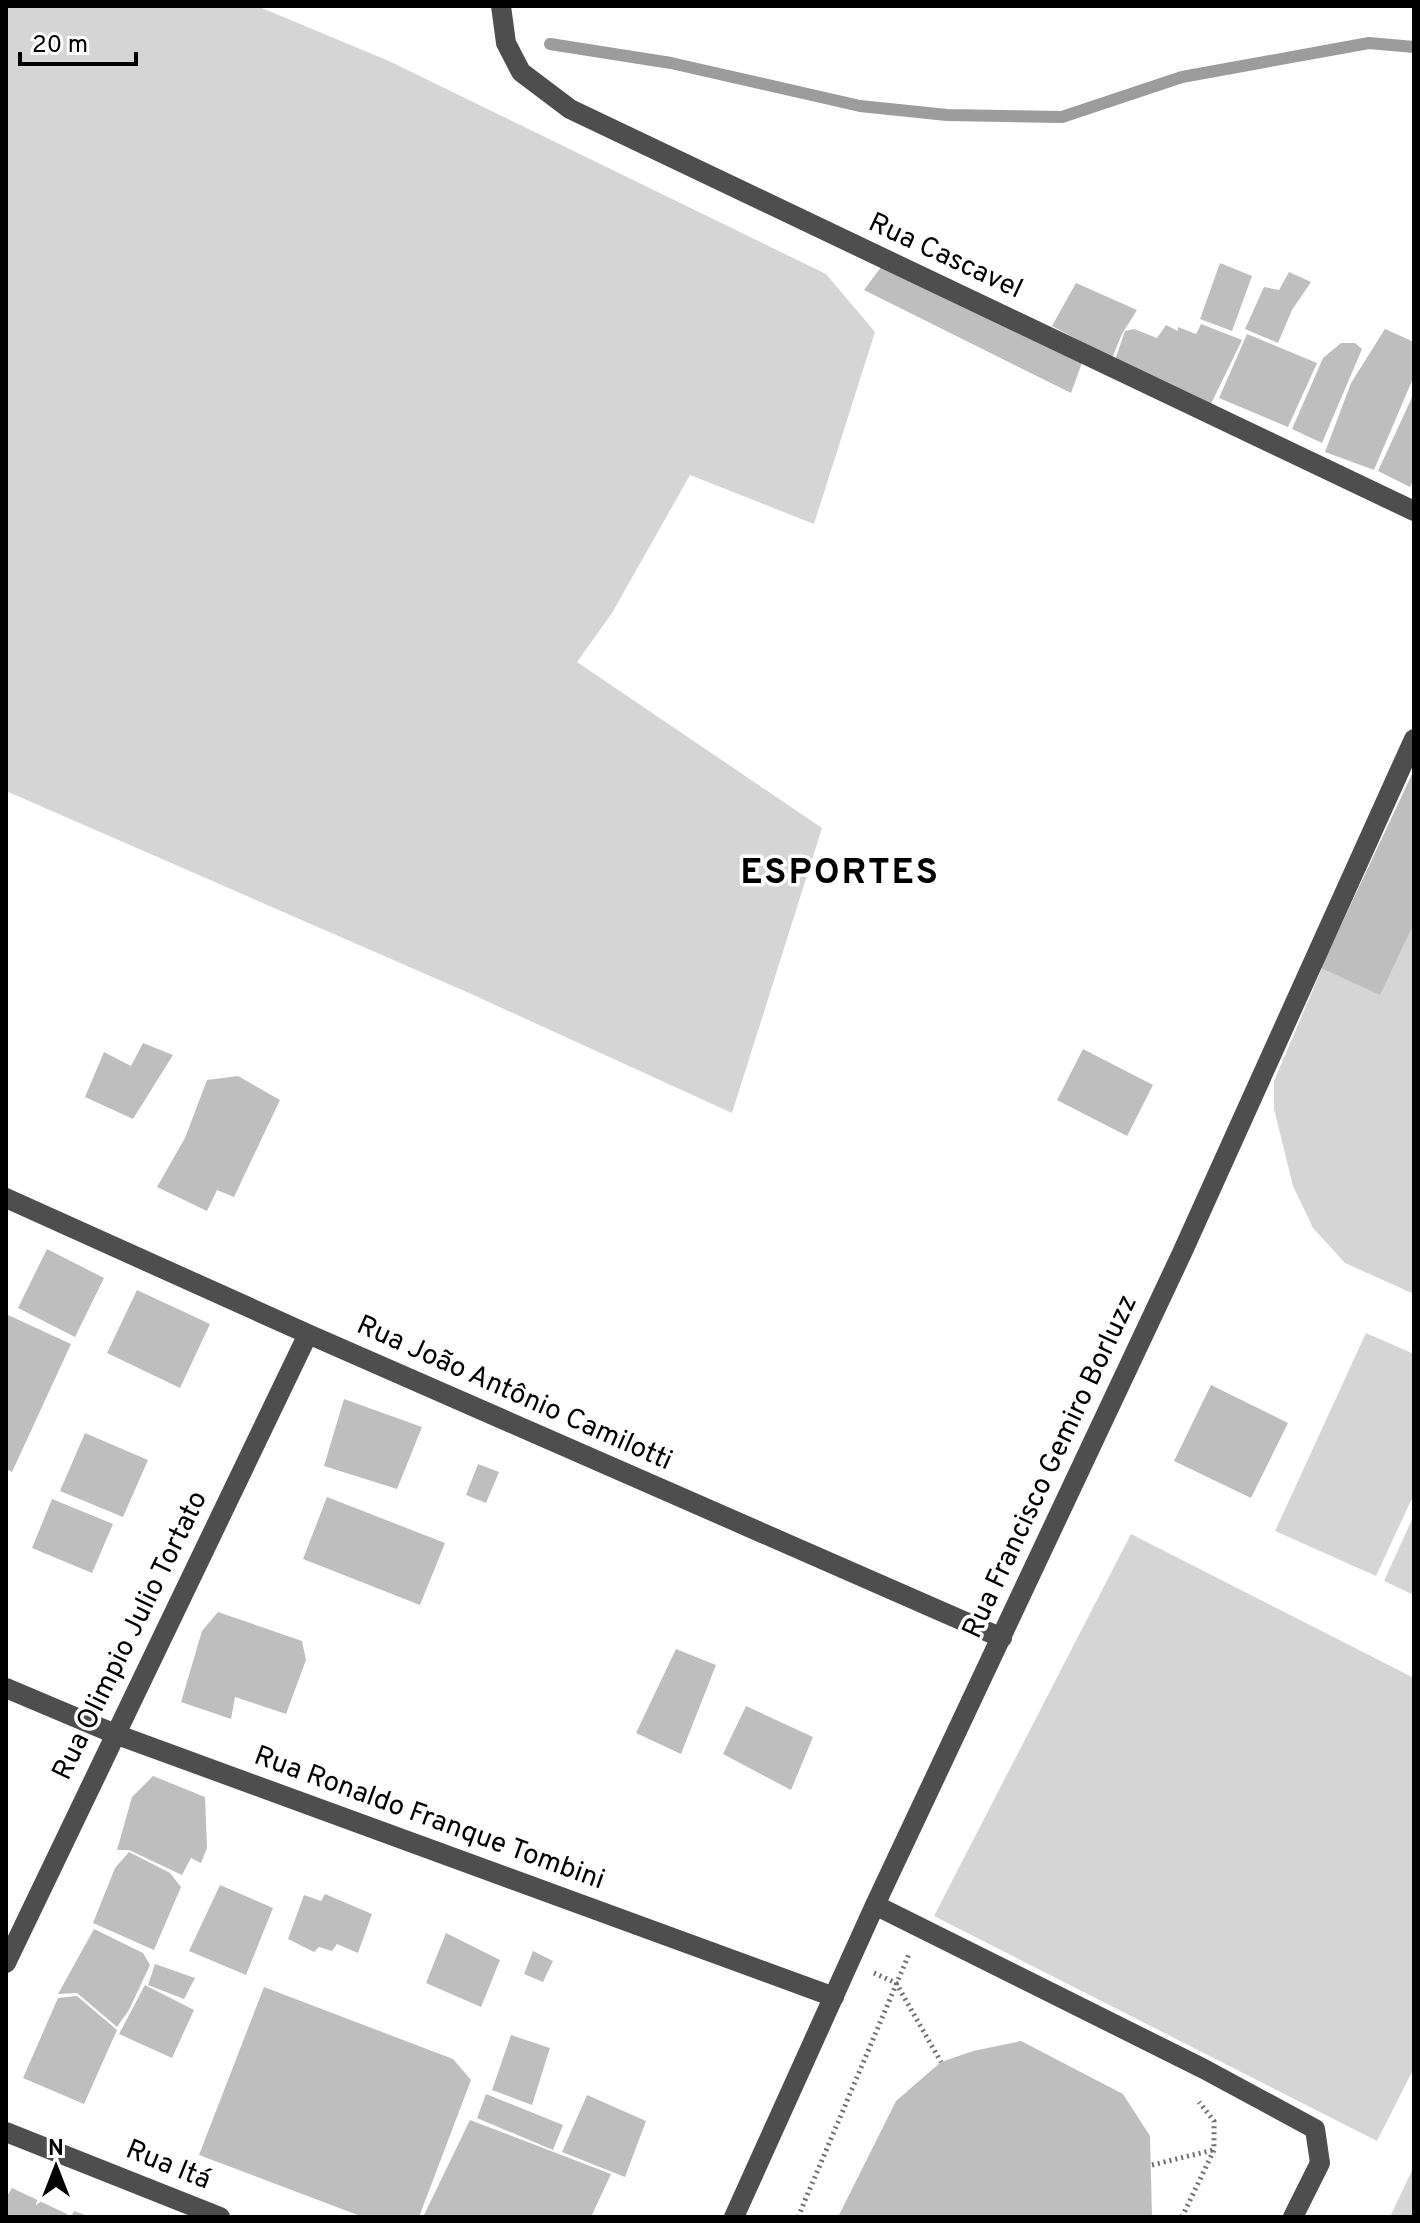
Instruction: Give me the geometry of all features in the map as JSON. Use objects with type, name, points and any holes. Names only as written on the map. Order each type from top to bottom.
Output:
[{"type":"street","name":"Rua Cascavel","points":[[501,6],[506,43],[521,72],[570,109],[1414,511]]},
{"type":"street","name":"Rua Francisco Gemiro Borluzz","points":[[734,2217],[875,1905],[1201,1212],[1414,739]]},
{"type":"street","name":"Rua João Antônio Camilotti","points":[[6,1198],[1002,1638]]},
{"type":"street","name":"Rua Olimpio Julio Tortato","points":[[6,1963],[308,1334]]},
{"type":"street","name":"Rua Ronaldo Franque Tombini","points":[[6,1688],[115,1734],[834,1997]]},
{"type":"street","points":[[875,1905],[989,1959],[1315,2129],[1320,2163],[1293,2217]]},
{"type":"street","name":"Rua Itá","points":[[6,2132],[220,2217]]},
{"type":"path","points":[[798,2217],[910,1951]]},
{"type":"path","points":[[896,1983],[941,2062]]},
{"type":"path","points":[[1182,2217],[1214,2150],[1214,2121],[1193,2094]]},
{"type":"path","points":[[1152,2165],[1214,2150]]},
{"type":"shaded area","points":[[6,6],[257,6],[389,61],[826,274],[875,332],[814,524],[690,475],[612,613],[577,662],[822,828],[732,1113],[469,993],[6,791]]},
{"type":"shaded area","points":[[1414,770],[1414,1294],[1345,1263],[1313,1228],[1293,1186],[1274,1109],[1274,1081],[1329,952]]},
{"type":"shaded area","points":[[1366,1333],[1414,1354],[1414,1494],[1376,1576],[1275,1531]]},
{"type":"shaded area","points":[[1414,1515],[1414,1595],[1384,1581]]},
{"type":"shaded area","points":[[1131,1534],[1414,1678],[1414,2068],[1377,2141],[934,1916]]},
{"type":"shaded area","points":[[1414,2166],[1414,2217],[1390,2217]]},
{"type":"building","points":[[884,263],[1083,360],[1071,393],[864,290]]},
{"type":"building","points":[[1220,263],[1252,276],[1232,331],[1200,319]]},
{"type":"building","points":[[1289,272],[1311,282],[1292,310],[1278,343],[1245,329],[1264,287],[1279,290]]},
{"type":"building","points":[[1076,283],[1137,310],[1112,358],[1052,326]]},
{"type":"building","points":[[1201,324],[1242,340],[1210,406],[1115,360],[1125,331],[1134,329],[1157,338],[1166,325],[1196,334]]},
{"type":"building","points":[[1385,329],[1414,342],[1414,376],[1374,470],[1325,452],[1351,383]]},
{"type":"building","points":[[1247,334],[1317,363],[1288,427],[1219,398]]},
{"type":"building","points":[[1341,343],[1355,343],[1362,349],[1322,443],[1292,429],[1323,358]]},
{"type":"building","points":[[1414,393],[1414,479],[1410,487],[1378,471]]},
{"type":"building","points":[[1414,770],[1414,923],[1380,995],[1321,968]]},
{"type":"building","points":[[143,1043],[173,1055],[133,1119],[85,1097],[104,1052],[131,1066]]},
{"type":"building","points":[[1083,1049],[1153,1085],[1127,1136],[1057,1100]]},
{"type":"building","points":[[238,1076],[280,1100],[234,1197],[217,1190],[207,1211],[157,1187],[185,1138],[207,1080]]},
{"type":"building","points":[[47,1249],[104,1278],[75,1337],[18,1308]]},
{"type":"building","points":[[137,1290],[210,1324],[180,1388],[107,1353]]},
{"type":"building","points":[[8,1315],[71,1344],[12,1472],[6,1469]]},
{"type":"building","points":[[1211,1385],[1288,1423],[1251,1498],[1174,1461]]},
{"type":"building","points":[[344,1399],[422,1427],[397,1489],[324,1466]]},
{"type":"building","points":[[85,1433],[148,1460],[123,1517],[60,1491]]},
{"type":"building","points":[[478,1464],[499,1472],[486,1503],[466,1495]]},
{"type":"building","points":[[327,1497],[445,1543],[420,1605],[303,1559]]},
{"type":"building","points":[[52,1499],[113,1524],[92,1573],[32,1548]]},
{"type":"building","points":[[218,1612],[302,1641],[306,1660],[286,1714],[235,1697],[231,1719],[181,1702],[202,1631]]},
{"type":"building","points":[[676,1649],[716,1665],[681,1754],[636,1733]]},
{"type":"building","points":[[746,1706],[813,1737],[791,1790],[723,1754]]},
{"type":"building","points":[[153,1776],[205,1797],[207,1848],[201,1863],[191,1858],[182,1875],[129,1850],[117,1850],[132,1797]]},
{"type":"building","points":[[129,1852],[170,1873],[181,1887],[154,1950],[93,1923],[115,1868]]},
{"type":"building","points":[[220,1885],[273,1908],[246,1975],[189,1951]]},
{"type":"building","points":[[325,1894],[372,1914],[358,1953],[337,1944],[332,1951],[319,1947],[314,1952],[288,1939],[304,1895],[321,1901]]},
{"type":"building","points":[[94,1929],[143,1953],[150,1965],[129,2010],[117,2027],[77,1993],[58,1994]]},
{"type":"building","points":[[446,1933],[500,1960],[481,2007],[426,1983]]},
{"type":"building","points":[[533,1951],[553,1961],[543,1982],[524,1974]]},
{"type":"building","points":[[155,1964],[195,1978],[184,1999],[148,1985]]},
{"type":"building","points":[[145,1985],[194,2010],[172,2058],[119,2034]]},
{"type":"building","points":[[264,1987],[453,2059],[471,2080],[419,2217],[363,2217],[199,2155]]},
{"type":"building","points":[[77,1996],[117,2030],[84,2104],[23,2078],[58,1998]]},
{"type":"building","points":[[511,2035],[550,2048],[532,2105],[492,2090]]},
{"type":"building","points":[[1021,2041],[1123,2094],[1150,2136],[1152,2217],[838,2217],[896,2101],[941,2062],[973,2051]]},
{"type":"building","points":[[486,2094],[563,2125],[553,2150],[477,2118]]},
{"type":"building","points":[[587,2095],[646,2121],[625,2177],[562,2152]]},
{"type":"building","points":[[470,2120],[611,2174],[591,2217],[423,2217]]},
{"type":"building","points":[[12,2188],[67,2214],[66,2217],[6,2217],[6,2198]]},
{"type":"building","points":[[74,2211],[91,2217],[71,2217]]},
{"type":"waterway","points":[[550,44],[671,63],[860,106],[947,115],[1062,117],[1182,77],[1369,43],[1414,47]]},
{"type":"district","name":"ESPORTES","points":[[840,874]]}]
